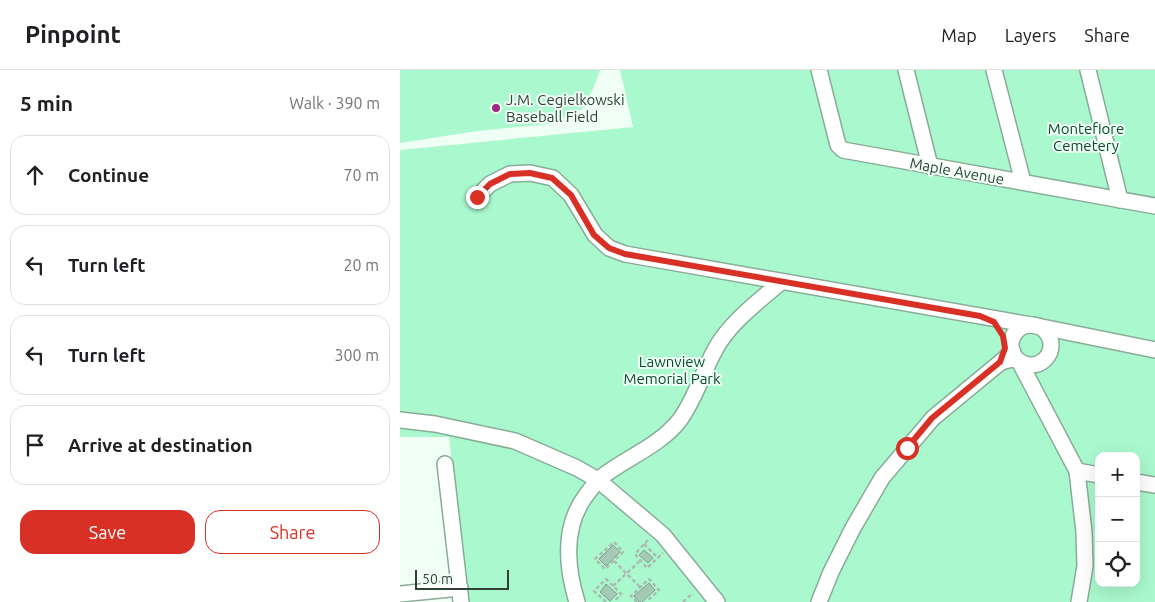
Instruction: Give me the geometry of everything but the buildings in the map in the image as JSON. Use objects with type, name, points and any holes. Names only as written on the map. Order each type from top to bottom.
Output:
[{"type":"street","name":"Maple Avenue","points":[[819,70],[838,145],[843,150],[1155,206]]},
{"type":"street","points":[[906,70],[930,166]]},
{"type":"street","points":[[994,70],[1023,182]]},
{"type":"street","points":[[1088,70],[1120,200]]},
{"type":"street","points":[[477,197],[490,184],[510,174],[530,173],[552,178],[571,195],[594,235],[609,248],[625,254],[1037,326],[1155,350]]},
{"type":"street","points":[[577,602],[568,552],[570,533],[578,505],[598,480],[655,443],[678,422],[688,408],[716,348],[738,320],[781,282]]},
{"type":"street","points":[[980,316],[994,322],[1003,336],[1005,348],[1000,362]]},
{"type":"street","points":[[1034,390],[1036,378],[1050,352],[1050,339],[1048,334],[1037,326],[1030,325],[1018,330],[1012,342],[1016,356],[1034,390],[1077,471],[1084,532],[1085,566],[1080,601]]},
{"type":"street","points":[[819,602],[831,572],[853,528],[882,478],[932,418],[1000,362],[1016,356],[1032,365],[1038,364],[1066,340],[1084,336]]},
{"type":"street","points":[[400,420],[435,424],[515,441],[577,468],[598,480],[658,530],[717,602]]},
{"type":"street","points":[[400,594],[461,595],[445,464]]},
{"type":"street","points":[[1077,471],[1095,474]]},
{"type":"street","points":[[1140,483],[1155,485]]},
{"type":"path","points":[[658,530],[635,554],[648,568],[672,545]]},
{"type":"path","points":[[614,542],[623,552],[614,561],[605,570],[595,559],[614,542]]},
{"type":"path","points":[[644,544],[658,558]]},
{"type":"path","points":[[614,586],[641,560]]},
{"type":"path","points":[[614,561],[640,588]]},
{"type":"path","points":[[606,602],[594,591],[606,579],[621,594],[614,602]]},
{"type":"path","points":[[637,602],[631,596],[649,579],[659,590],[646,602]]},
{"type":"path","points":[[683,602],[692,594],[696,598]]},
{"type":"path","points":[[597,602],[601,598]]},
{"type":"green space","name":"J.M. Cegielkowski Baseball Field","points":[[400,70],[600,70],[593,89],[582,109],[548,124],[477,131],[400,143]]},
{"type":"green space","name":"Lawnview Memorial Park","points":[[620,70],[1155,70],[1155,602],[467,602],[449,437],[400,437],[400,150],[633,127]]},
{"type":"place","name":"J.M. Cegielkowski Baseball Field","points":[[496,108]]},
{"type":"route","points":[[477,197],[490,184],[510,174],[530,173],[552,178],[571,195],[594,235],[609,248],[625,254],[980,316],[994,322],[1003,336],[1005,348],[1000,362],[932,418],[907,448]]},
{"type":"park label","name":"Montefiore Cemetery","points":[[1086,136]]}]
